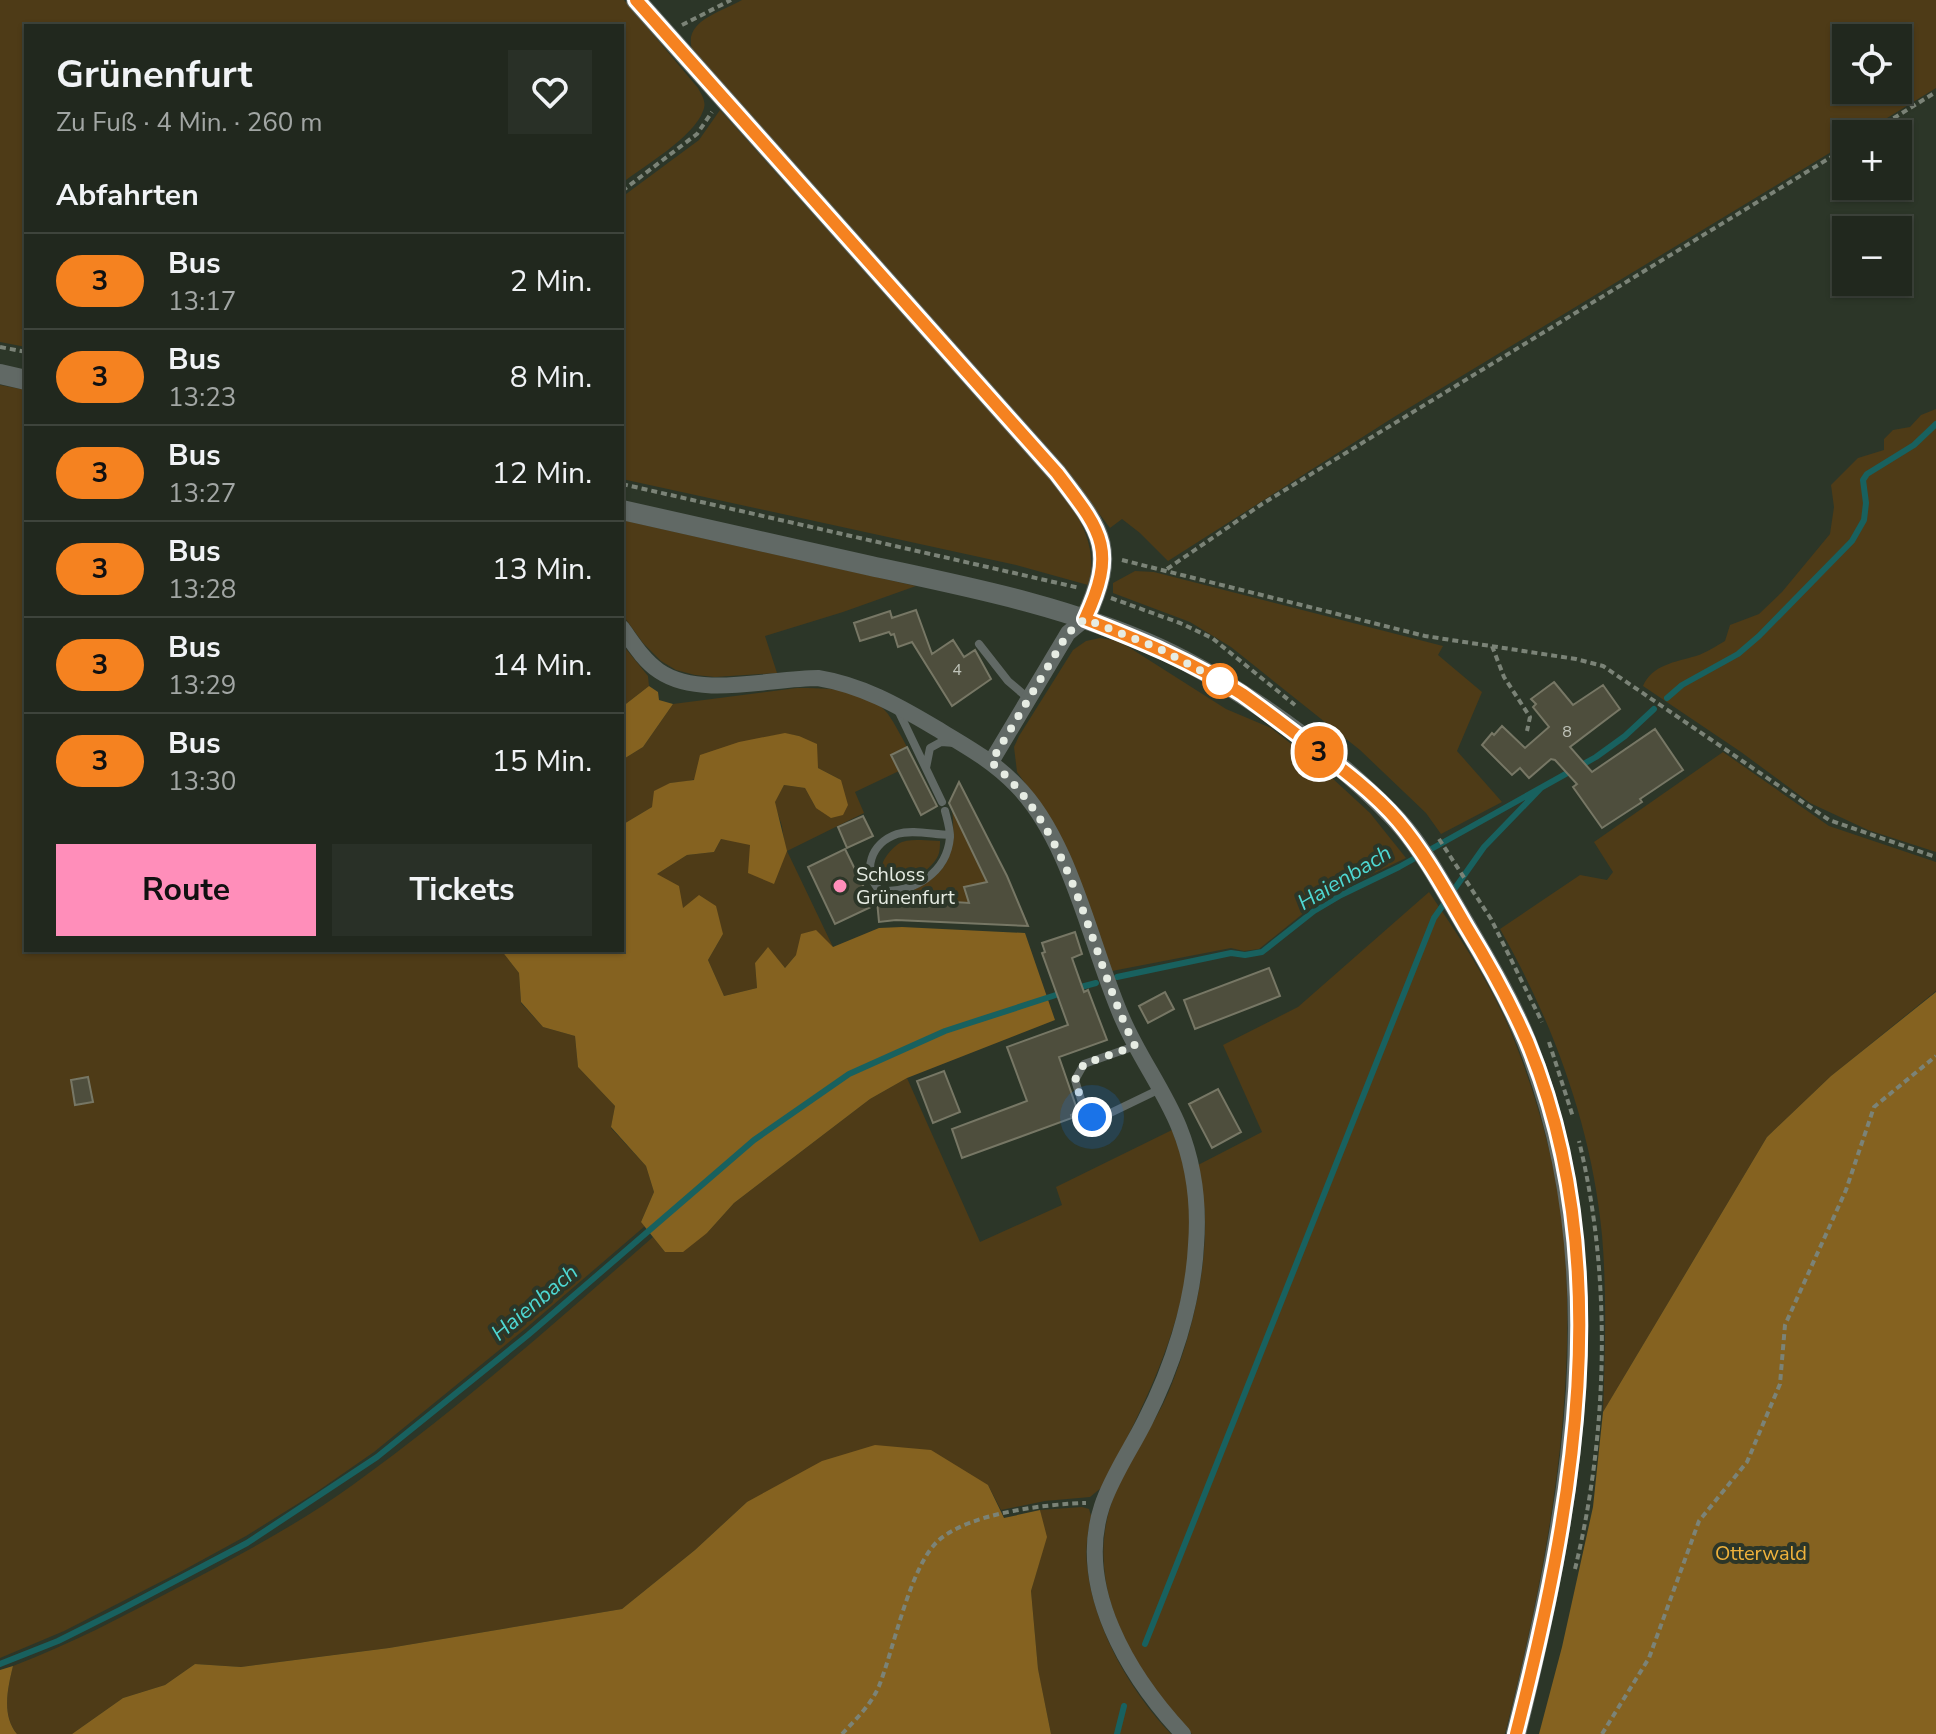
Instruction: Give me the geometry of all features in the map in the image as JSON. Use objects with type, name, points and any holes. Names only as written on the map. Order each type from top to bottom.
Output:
[{"type":"street","points":[[636,0],[1057,473],[1091,519],[1104,557],[1097,593],[1085,619],[1068,633],[991,762]]},
{"type":"street","points":[[0,374],[24,380]]},
{"type":"street","points":[[624,510],[996,593],[1085,619],[1158,648],[1241,694],[1336,765],[1396,819],[1415,844],[1510,1006],[1539,1075],[1566,1179],[1573,1221],[1577,1276],[1576,1405],[1569,1478],[1549,1595],[1516,1734]]},
{"type":"street","points":[[624,631],[650,664],[674,679],[720,685],[818,678],[858,688],[894,704],[964,743],[991,762],[1020,788],[1057,846],[1135,1046],[1179,1127],[1193,1178],[1197,1211],[1196,1248],[1189,1293],[1157,1396],[1102,1504],[1095,1559],[1105,1607],[1115,1633],[1145,1689],[1183,1734]]},
{"type":"lane","points":[[979,644],[1008,681],[1030,699]]},
{"type":"lane","points":[[894,704],[944,806],[950,835],[938,868],[929,878],[904,890],[892,891],[880,891],[872,882],[869,871],[871,857],[886,840],[899,834],[950,835]]},
{"type":"lane","points":[[926,768],[930,748],[941,742],[964,743]]},
{"type":"lane","points":[[1135,1046],[1084,1064],[1075,1080],[1084,1109],[1092,1117],[1102,1117],[1158,1090]]},
{"type":"path","points":[[667,36],[693,18],[731,0]]},
{"type":"path","points":[[1891,120],[1936,92]]},
{"type":"path","points":[[624,189],[697,134],[719,95]]},
{"type":"path","points":[[1167,569],[1262,504],[1832,157]]},
{"type":"path","points":[[0,347],[24,352]]},
{"type":"path","points":[[1104,557],[1167,569],[1425,636],[1576,659],[1603,666],[1735,754],[1812,810],[1845,826],[1936,857]]},
{"type":"path","points":[[1203,642],[1206,635]]},
{"type":"path","points":[[1492,646],[1504,677],[1530,717],[1527,731]]},
{"type":"path","points":[[1434,832],[1469,887]]},
{"type":"path","points":[[1602,1734],[1649,1658],[1699,1521],[1747,1462],[1764,1423],[1780,1384],[1785,1325],[1846,1190],[1874,1107],[1936,1056]]},
{"type":"path","points":[[842,1734],[866,1710],[878,1687],[903,1610],[923,1563],[940,1539],[965,1525],[1039,1506],[1102,1504]]},
{"type":"shaded area","points":[[0,0],[624,0],[704,99],[704,108],[690,131],[624,182],[624,24],[24,24],[24,347],[0,342]]},
{"type":"shaded area","points":[[742,0],[1936,0],[1936,88],[1912,103],[1912,24],[1832,24],[1832,104],[1910,104],[1884,120],[1832,120],[1832,151],[1394,417],[1168,561],[1122,519],[1110,528],[1073,479],[693,52],[692,33],[697,25]]},
{"type":"shaded area","points":[[720,110],[1065,496],[1078,517],[1090,549],[1088,585],[1016,565],[624,479],[624,196],[699,140]]},
{"type":"shaded area","points":[[0,385],[24,390],[24,952],[503,952],[519,973],[521,1003],[543,1027],[575,1036],[578,1067],[615,1106],[611,1128],[646,1166],[654,1192],[641,1222],[645,1226],[374,1452],[246,1536],[64,1631],[0,1658]]},
{"type":"shaded area","points":[[1936,409],[1936,852],[1868,830],[1810,803],[1643,686],[1658,669],[1707,651],[1725,641],[1730,625],[1759,614],[1782,592],[1830,534],[1834,507],[1831,485],[1858,458],[1884,450],[1884,439],[1893,430],[1910,427],[1921,415]]},
{"type":"shaded area","points":[[624,520],[916,586],[765,636],[777,673],[715,677],[695,675],[676,670],[661,661],[624,617]]},
{"type":"shaded area","points":[[1135,571],[1154,572],[1443,646],[1438,655],[1482,692],[1457,751],[1502,802],[1441,834],[1426,813],[1360,750],[1231,647],[1190,622],[1113,593],[1113,583]]},
{"type":"shaded area","points":[[1100,638],[1119,641],[1226,709],[1271,728],[1318,765],[1370,813],[1406,858],[1321,899],[1259,949],[1244,951],[1231,948],[1112,971],[1053,822],[1017,772],[1014,747],[1073,650],[1086,641]]},
{"type":"shaded area","points":[[624,646],[648,676],[649,686],[624,705]]},
{"type":"shaded area","points":[[797,688],[846,691],[880,705],[907,747],[891,756],[899,771],[855,792],[864,813],[787,851],[833,947],[796,955],[785,968],[768,948],[755,963],[757,988],[724,996],[708,960],[723,934],[682,908],[657,874],[687,855],[714,852],[721,839],[785,848],[774,802],[784,785],[805,788],[816,808],[841,780],[818,768],[799,736],[769,737],[744,748],[695,779],[670,783],[652,807],[624,824],[624,759],[643,747],[673,704]]},
{"type":"shaded area","points":[[1723,752],[1829,826],[1936,862],[1936,991],[1831,1076],[1767,1137],[1603,1412],[1604,1257],[1589,1155],[1553,1038],[1500,929],[1580,875],[1607,880],[1613,872],[1594,842]]},
{"type":"shaded area","points":[[952,808],[987,882],[964,887],[969,903],[893,900],[924,884],[943,867],[952,844]]},
{"type":"shaded area","points":[[940,841],[939,853],[932,865],[902,883],[883,877],[882,866],[892,849],[902,842]]},
{"type":"shaded area","points":[[1429,892],[1467,949],[1510,1029],[1547,1142],[1564,1237],[1566,1362],[1555,1488],[1533,1612],[1505,1734],[1192,1734],[1150,1682],[1132,1653],[1108,1592],[1104,1560],[1106,1527],[1115,1493],[1169,1391],[1194,1313],[1202,1272],[1205,1231],[1198,1165],[1262,1132],[1223,1045],[1298,1007]]},
{"type":"shaded area","points":[[907,1078],[980,1242],[1062,1205],[1056,1187],[1172,1130],[1187,1176],[1191,1217],[1189,1258],[1181,1298],[1170,1338],[1138,1415],[1101,1488],[1090,1497],[1045,1501],[1001,1510],[988,1485],[747,1502],[695,1550],[622,1609],[389,1648],[241,1667],[195,1664],[165,1685],[123,1698],[72,1734],[17,1734],[7,1710],[13,1666],[157,1599],[312,1513],[469,1395],[653,1237],[665,1252],[707,1233],[734,1203],[870,1099]]},
{"type":"shaded area","points":[[1089,1509],[1091,1516],[1087,1565],[1105,1634],[1141,1698],[1171,1734],[1051,1734],[1038,1670],[1031,1591],[1046,1538],[1040,1510]]},
{"type":"green space","points":[[649,686],[658,692],[659,700],[673,704],[643,747],[624,759],[624,705]]},
{"type":"green space","points":[[785,733],[817,744],[818,768],[841,780],[848,805],[843,815],[831,818],[816,808],[805,788],[784,785],[775,802],[787,851],[774,884],[748,873],[750,845],[721,839],[714,852],[687,855],[657,874],[679,886],[683,908],[699,895],[716,906],[723,934],[708,960],[724,996],[757,988],[755,963],[768,947],[785,968],[796,955],[801,934],[816,930],[833,947],[879,928],[1025,933],[1055,1020],[907,1078],[870,1099],[734,1203],[707,1233],[683,1252],[665,1252],[641,1222],[654,1192],[646,1166],[611,1127],[615,1106],[578,1067],[575,1036],[543,1027],[521,1002],[519,973],[503,952],[624,952],[624,824],[652,807],[654,791],[670,783],[694,780],[700,755],[739,742]]},
{"type":"green space","name":"Otterwald","points":[[1936,992],[1936,1734],[1539,1734],[1593,1507],[1603,1412],[1767,1137],[1831,1076]]},
{"type":"green space","points":[[875,1445],[931,1450],[988,1485],[1004,1518],[1040,1510],[1047,1537],[1031,1591],[1038,1669],[1051,1734],[72,1734],[123,1698],[165,1685],[195,1664],[241,1667],[389,1648],[622,1609],[695,1550],[747,1502],[822,1461]]},
{"type":"green space","points":[[13,1666],[7,1710],[17,1734],[0,1734],[0,1670]]},
{"type":"building","points":[[916,610],[932,654],[953,640],[964,657],[975,650],[991,679],[952,706],[912,642],[898,647],[894,634],[889,632],[860,641],[854,623],[890,611],[892,618]]},
{"type":"building","points":[[1554,682],[1573,705],[1603,685],[1620,709],[1570,747],[1592,772],[1655,729],[1683,770],[1602,828],[1573,787],[1577,784],[1555,760],[1551,759],[1529,778],[1520,768],[1512,775],[1482,745],[1502,726],[1525,748],[1549,727],[1533,707],[1536,704],[1531,699]]},
{"type":"building","points":[[907,747],[937,806],[921,815],[891,755]]},
{"type":"building","points":[[959,782],[1007,876],[1028,926],[896,920],[879,922],[877,901],[908,899],[969,903],[964,887],[987,882],[949,803]]},
{"type":"building","points":[[863,816],[873,836],[847,848],[838,827]]},
{"type":"building","name":"Schloss Grünenfurt","points":[[845,849],[873,906],[835,924],[808,867]]},
{"type":"building","points":[[1075,932],[1082,954],[1072,958],[1107,1040],[1059,1057],[1078,1112],[1071,1115],[1072,1118],[962,1158],[952,1129],[1027,1101],[1007,1047],[1068,1025],[1042,953],[1045,952],[1042,943]]},
{"type":"building","points":[[1269,968],[1280,996],[1195,1029],[1184,1000]]},
{"type":"building","points":[[1165,992],[1174,1009],[1148,1023],[1139,1006]]},
{"type":"building","points":[[944,1071],[960,1112],[933,1123],[917,1081]]},
{"type":"building","points":[[88,1077],[93,1102],[75,1105],[71,1080]]},
{"type":"building","points":[[1218,1089],[1241,1132],[1212,1148],[1189,1104]]},
{"type":"waterway","name":"Haienbach","points":[[1667,698],[1682,685],[1738,654],[1759,636],[1852,541],[1864,520],[1866,503],[1863,480],[1867,474],[1914,445],[1936,424]]},
{"type":"waterway","name":"Haienbach","points":[[1117,977],[1231,953],[1245,955],[1262,952],[1314,911],[1341,895],[1399,867],[1596,757],[1654,709]]},
{"type":"waterway","points":[[1145,1644],[1434,918],[1484,847],[1541,788]]},
{"type":"waterway","name":"Haienbach","points":[[1077,988],[1096,983]]},
{"type":"waterway","name":"Haienbach","points":[[0,1664],[58,1641],[247,1543],[377,1457],[528,1335],[754,1140],[849,1074],[945,1031],[1062,993]]},
{"type":"waterway","points":[[1117,1734],[1124,1706]]},
{"type":"bus line","name":"3","points":[[636,0],[1057,473],[1081,504],[1101,541],[1104,557],[1097,593],[1085,619],[1158,648],[1201,670],[1241,694],[1336,765],[1396,819],[1415,844],[1494,973],[1527,1042],[1553,1122],[1573,1221],[1577,1276],[1576,1405],[1569,1478],[1560,1542],[1516,1734]]},
{"type":"place","name":"Schloss Grünenfurt","points":[[840,886]]},
{"type":"route","points":[[1092,1117],[1084,1109],[1075,1080],[1084,1064],[1135,1046],[1057,846],[1020,788],[991,762],[1068,633],[1085,619],[1158,648],[1220,681]]}]
